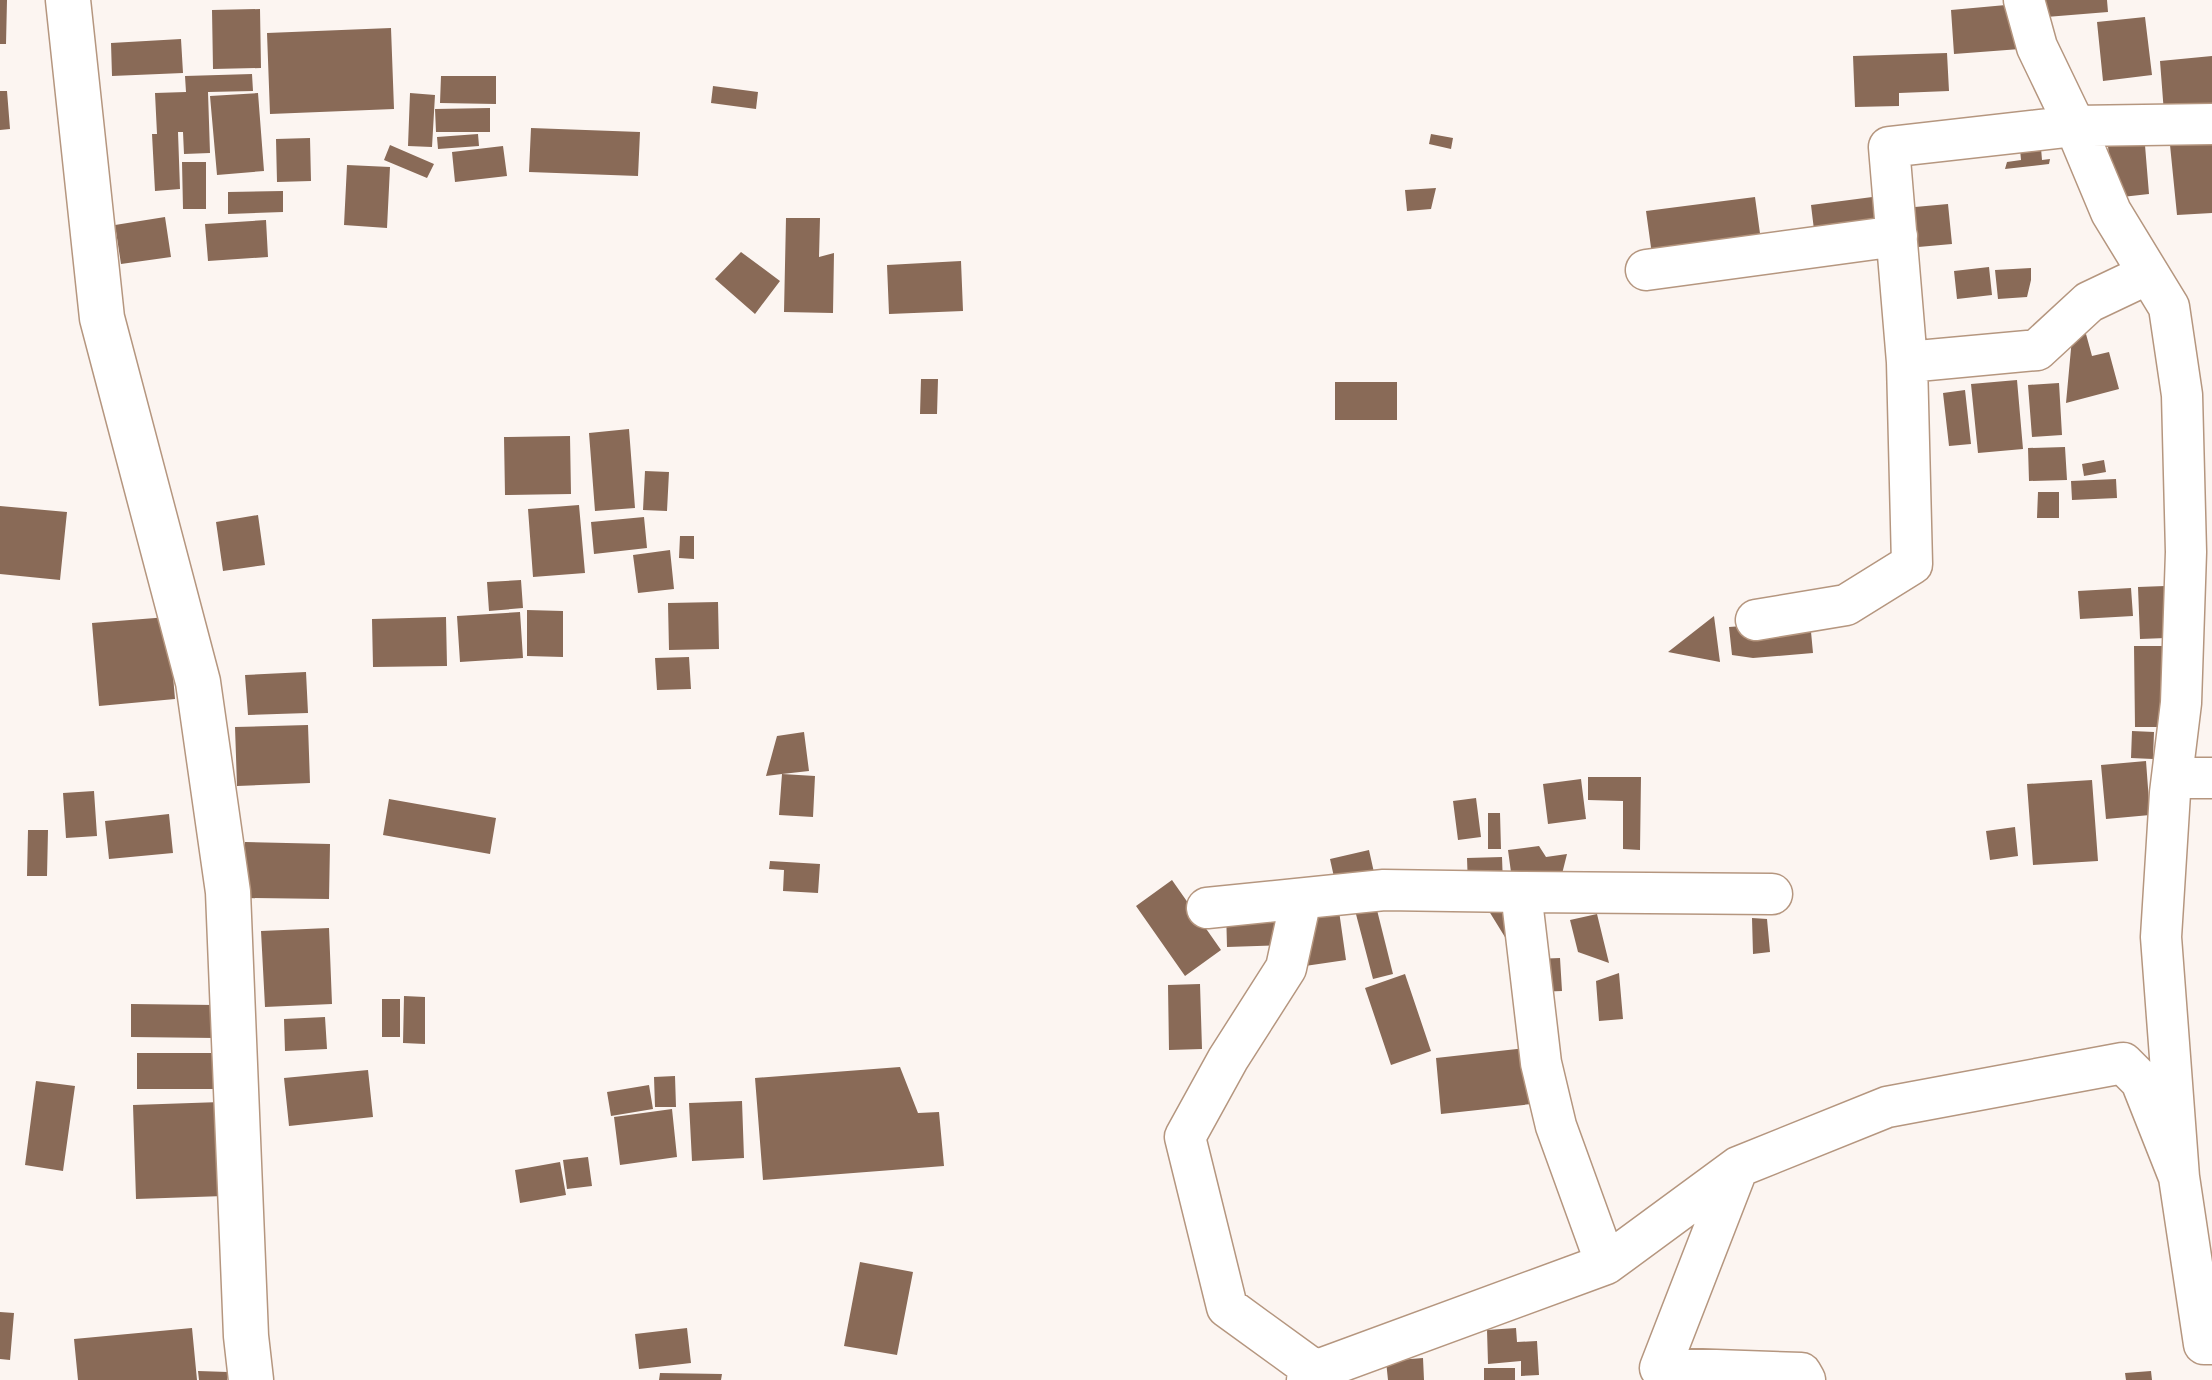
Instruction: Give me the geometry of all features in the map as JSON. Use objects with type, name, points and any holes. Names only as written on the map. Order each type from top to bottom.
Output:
[{"type":"main road","points":[[68,0],[102,318],[198,682],[228,892],[246,1336],[251,1380]]},
{"type":"street","points":[[2024,0],[2037,47],[2111,212],[2169,307],[2182,395],[2197,418],[2185,582],[2181,703],[2172,778],[2161,937],[2179,1177]]},
{"type":"street","points":[[1756,620],[1846,605],[1912,564],[1907,362],[1889,147],[2075,126],[2212,124]]},
{"type":"street","points":[[1646,270],[1897,236]]},
{"type":"street","points":[[1907,362],[2037,350],[2089,302],[2148,274]]},
{"type":"street","points":[[2172,778],[2212,778]]},
{"type":"street","points":[[1207,908],[1384,890],[1772,894]]},
{"type":"street","points":[[1521,892],[1541,1063],[1556,1126],[1606,1264]]},
{"type":"street","points":[[1301,899],[1286,968],[1228,1059],[1185,1137],[1227,1307],[1311,1376],[1606,1264],[1738,1167],[1887,1107],[2123,1063],[2141,1081],[2179,1177],[2204,1277],[2204,1344],[2212,1344]]},
{"type":"street","points":[[1738,1167],[1657,1374],[1750,1376],[1801,1373],[1805,1380]]},
{"type":"building","points":[[0,0],[7,0],[6,44],[0,44]]},
{"type":"building","points":[[2033,0],[2107,0],[2108,12],[2034,18]]},
{"type":"building","points":[[2017,4],[2020,49],[1954,54],[1951,10]]},
{"type":"building","points":[[260,9],[261,68],[213,69],[212,10]]},
{"type":"building","points":[[2145,17],[2152,75],[2103,81],[2097,22]]},
{"type":"building","points":[[391,28],[394,109],[270,114],[267,33]]},
{"type":"building","points":[[181,39],[183,73],[112,76],[111,43]]},
{"type":"building","points":[[1947,53],[1949,91],[1899,93],[1899,106],[1855,107],[1853,56]]},
{"type":"building","points":[[2212,56],[2212,109],[2164,113],[2160,61]]},
{"type":"building","points":[[252,74],[253,91],[208,92],[210,153],[184,154],[183,132],[178,132],[180,189],[155,191],[152,134],[157,134],[155,93],[186,92],[185,76]]},
{"type":"building","points":[[441,76],[496,76],[496,104],[440,103]]},
{"type":"building","points":[[713,86],[758,92],[756,109],[711,103]]},
{"type":"building","points":[[0,91],[7,91],[10,129],[0,130]]},
{"type":"building","points":[[258,93],[264,171],[217,175],[210,96]]},
{"type":"building","points":[[410,93],[435,95],[432,147],[408,146]]},
{"type":"building","points":[[490,108],[490,132],[436,132],[435,109]]},
{"type":"building","points":[[531,128],[640,132],[638,176],[529,172]]},
{"type":"building","points":[[2144,133],[2149,194],[2113,198],[2107,136]]},
{"type":"building","points":[[478,134],[479,146],[438,149],[437,137]]},
{"type":"building","points":[[1431,134],[1453,138],[1451,149],[1429,144]]},
{"type":"building","points":[[2040,136],[2042,160],[2050,159],[2049,164],[2005,169],[2007,162],[2021,160],[2019,138]]},
{"type":"building","points":[[310,138],[311,181],[277,182],[276,139]]},
{"type":"building","points":[[2212,144],[2212,213],[2177,215],[2170,145]]},
{"type":"building","points":[[390,145],[434,164],[427,178],[384,160]]},
{"type":"building","points":[[503,146],[507,176],[455,182],[452,152]]},
{"type":"building","points":[[182,162],[206,162],[206,209],[183,209]]},
{"type":"building","points":[[347,165],[390,167],[387,228],[344,225]]},
{"type":"building","points":[[1436,188],[1431,209],[1407,211],[1405,190]]},
{"type":"building","points":[[283,191],[283,212],[228,214],[228,192]]},
{"type":"building","points":[[1880,196],[1883,222],[1815,238],[1811,205]]},
{"type":"building","points":[[1755,197],[1762,248],[1653,262],[1646,211]]},
{"type":"building","points":[[1948,204],[1952,244],[1907,248],[1904,208]]},
{"type":"building","points":[[165,217],[171,257],[121,264],[115,225]]},
{"type":"building","points":[[786,218],[820,218],[819,257],[834,253],[833,313],[784,312]]},
{"type":"building","points":[[266,220],[268,257],[208,261],[205,224]]},
{"type":"building","points":[[741,252],[780,281],[755,314],[715,279]]},
{"type":"building","points":[[961,261],[963,311],[889,314],[887,265]]},
{"type":"building","points":[[1989,267],[1992,295],[1957,299],[1954,271]]},
{"type":"building","points":[[2031,268],[2027,297],[1998,299],[1995,270]]},
{"type":"building","points":[[2086,334],[2092,356],[2109,352],[2119,389],[2066,403],[2072,338]]},
{"type":"building","points":[[921,379],[938,379],[937,414],[920,414]]},
{"type":"building","points":[[2017,380],[2023,449],[1978,453],[1971,384]]},
{"type":"building","points":[[1335,382],[1397,382],[1397,420],[1335,420]]},
{"type":"building","points":[[2059,383],[2062,435],[2032,437],[2028,385]]},
{"type":"building","points":[[1965,390],[1971,444],[1949,446],[1943,393]]},
{"type":"building","points":[[629,429],[635,508],[595,511],[589,433]]},
{"type":"building","points":[[570,436],[571,494],[505,495],[504,437]]},
{"type":"building","points":[[2065,447],[2067,480],[2029,481],[2028,448]]},
{"type":"building","points":[[2104,460],[2106,472],[2084,476],[2082,464]]},
{"type":"building","points":[[645,471],[669,472],[667,511],[643,510]]},
{"type":"building","points":[[2116,479],[2117,498],[2072,500],[2071,481]]},
{"type":"building","points":[[2038,492],[2059,492],[2059,518],[2037,518]]},
{"type":"building","points":[[579,505],[585,573],[533,577],[528,509]]},
{"type":"building","points":[[0,506],[67,512],[60,580],[0,574]]},
{"type":"building","points":[[258,515],[265,565],[223,571],[216,522]]},
{"type":"building","points":[[644,517],[647,548],[594,554],[591,522]]},
{"type":"building","points":[[680,536],[694,536],[694,559],[679,558]]},
{"type":"building","points":[[670,550],[674,589],[638,593],[633,555]]},
{"type":"building","points":[[521,580],[523,608],[489,611],[487,582]]},
{"type":"building","points":[[2165,586],[2166,638],[2140,639],[2138,587]]},
{"type":"building","points":[[2131,588],[2133,616],[2080,619],[2078,591]]},
{"type":"building","points":[[718,602],[719,649],[669,650],[668,603]]},
{"type":"building","points":[[527,610],[563,611],[563,657],[527,656]]},
{"type":"building","points":[[520,612],[523,658],[460,662],[457,616]]},
{"type":"building","points":[[1714,616],[1720,662],[1668,652]]},
{"type":"building","points":[[168,617],[175,699],[99,706],[92,623]]},
{"type":"building","points":[[446,617],[447,666],[373,667],[372,619]]},
{"type":"building","points":[[1810,621],[1813,653],[1753,658],[1732,655],[1729,627]]},
{"type":"building","points":[[2134,646],[2164,646],[2165,727],[2135,727]]},
{"type":"building","points":[[689,657],[691,689],[657,690],[655,658]]},
{"type":"building","points":[[306,672],[308,713],[248,715],[245,675]]},
{"type":"building","points":[[308,725],[310,783],[237,786],[235,727]]},
{"type":"building","points":[[2132,731],[2154,732],[2153,759],[2131,758]]},
{"type":"building","points":[[804,732],[809,771],[766,776],[777,736]]},
{"type":"building","points":[[2146,761],[2150,815],[2106,819],[2101,765]]},
{"type":"building","points":[[782,774],[815,776],[813,817],[779,815]]},
{"type":"building","points":[[1588,777],[1641,777],[1640,850],[1623,849],[1623,801],[1588,800]]},
{"type":"building","points":[[1581,779],[1586,819],[1548,824],[1543,784]]},
{"type":"building","points":[[2092,780],[2098,861],[2033,865],[2027,784]]},
{"type":"building","points":[[94,791],[97,836],[66,838],[63,793]]},
{"type":"building","points":[[1476,798],[1481,837],[1458,840],[1453,801]]},
{"type":"building","points":[[389,799],[496,818],[490,854],[383,835]]},
{"type":"building","points":[[1488,813],[1500,813],[1501,849],[1488,849]]},
{"type":"building","points":[[169,814],[173,853],[109,859],[105,821]]},
{"type":"building","points":[[2015,827],[2018,856],[1990,860],[1986,831]]},
{"type":"building","points":[[28,830],[48,830],[47,876],[27,876]]},
{"type":"building","points":[[245,842],[330,844],[329,899],[244,898]]},
{"type":"building","points":[[1539,846],[1546,857],[1567,854],[1560,882],[1513,887],[1508,850]]},
{"type":"building","points":[[1369,850],[1377,886],[1338,895],[1330,859]]},
{"type":"building","points":[[1502,857],[1503,885],[1468,886],[1467,858]]},
{"type":"building","points":[[770,861],[820,864],[818,893],[783,891],[784,870],[769,869]]},
{"type":"building","points":[[1172,880],[1221,950],[1185,976],[1136,906]]},
{"type":"building","points":[[1373,894],[1393,974],[1373,979],[1352,899]]},
{"type":"building","points":[[1516,899],[1508,942],[1484,903]]},
{"type":"building","points":[[1338,904],[1346,960],[1305,966],[1300,922]]},
{"type":"building","points":[[1283,906],[1285,945],[1227,947],[1226,909]]},
{"type":"building","points":[[1597,914],[1609,963],[1578,952],[1570,920]]},
{"type":"building","points":[[1752,918],[1767,919],[1770,952],[1753,954]]},
{"type":"building","points":[[329,928],[332,1004],[265,1007],[261,931]]},
{"type":"building","points":[[1560,958],[1562,991],[1536,992],[1535,959]]},
{"type":"building","points":[[1619,973],[1623,1019],[1599,1021],[1596,981]]},
{"type":"building","points":[[1405,974],[1431,1051],[1391,1065],[1365,988]]},
{"type":"building","points":[[1200,984],[1202,1049],[1169,1050],[1168,985]]},
{"type":"building","points":[[404,996],[425,997],[425,1044],[403,1043]]},
{"type":"building","points":[[382,999],[400,999],[400,1037],[382,1037]]},
{"type":"building","points":[[131,1004],[215,1005],[215,1038],[131,1037]]},
{"type":"building","points":[[325,1017],[327,1049],[285,1051],[284,1019]]},
{"type":"building","points":[[1535,1047],[1541,1103],[1441,1114],[1436,1058]]},
{"type":"building","points":[[137,1053],[216,1053],[216,1089],[137,1089]]},
{"type":"building","points":[[900,1067],[918,1113],[939,1112],[944,1166],[763,1180],[755,1078]]},
{"type":"building","points":[[368,1070],[373,1117],[289,1126],[284,1078]]},
{"type":"building","points":[[675,1076],[676,1107],[655,1107],[654,1077]]},
{"type":"building","points":[[36,1081],[75,1086],[63,1171],[25,1165]]},
{"type":"building","points":[[649,1085],[653,1109],[611,1116],[607,1092]]},
{"type":"building","points":[[742,1101],[744,1158],[692,1161],[689,1103]]},
{"type":"building","points":[[221,1102],[224,1196],[136,1199],[133,1105]]},
{"type":"building","points":[[672,1109],[677,1157],[620,1165],[614,1117]]},
{"type":"building","points":[[588,1157],[592,1186],[567,1189],[563,1160]]},
{"type":"building","points":[[560,1162],[566,1195],[520,1203],[515,1170]]},
{"type":"building","points":[[860,1262],[913,1272],[897,1355],[844,1346]]},
{"type":"building","points":[[0,1312],[14,1313],[10,1360],[0,1359]]},
{"type":"building","points":[[192,1328],[197,1380],[78,1380],[74,1339]]},
{"type":"building","points":[[687,1328],[691,1363],[639,1369],[635,1334]]},
{"type":"building","points":[[1516,1328],[1517,1342],[1537,1341],[1539,1375],[1521,1376],[1521,1361],[1488,1364],[1487,1330]]},
{"type":"building","points":[[1423,1358],[1424,1380],[1388,1380],[1386,1361]]},
{"type":"building","points":[[1484,1368],[1515,1368],[1515,1380],[1484,1380]]},
{"type":"building","points":[[198,1371],[228,1372],[227,1380],[199,1380]]},
{"type":"building","points":[[2151,1371],[2152,1380],[2126,1380],[2125,1373]]},
{"type":"building","points":[[660,1373],[722,1374],[721,1380],[659,1380]]}]
